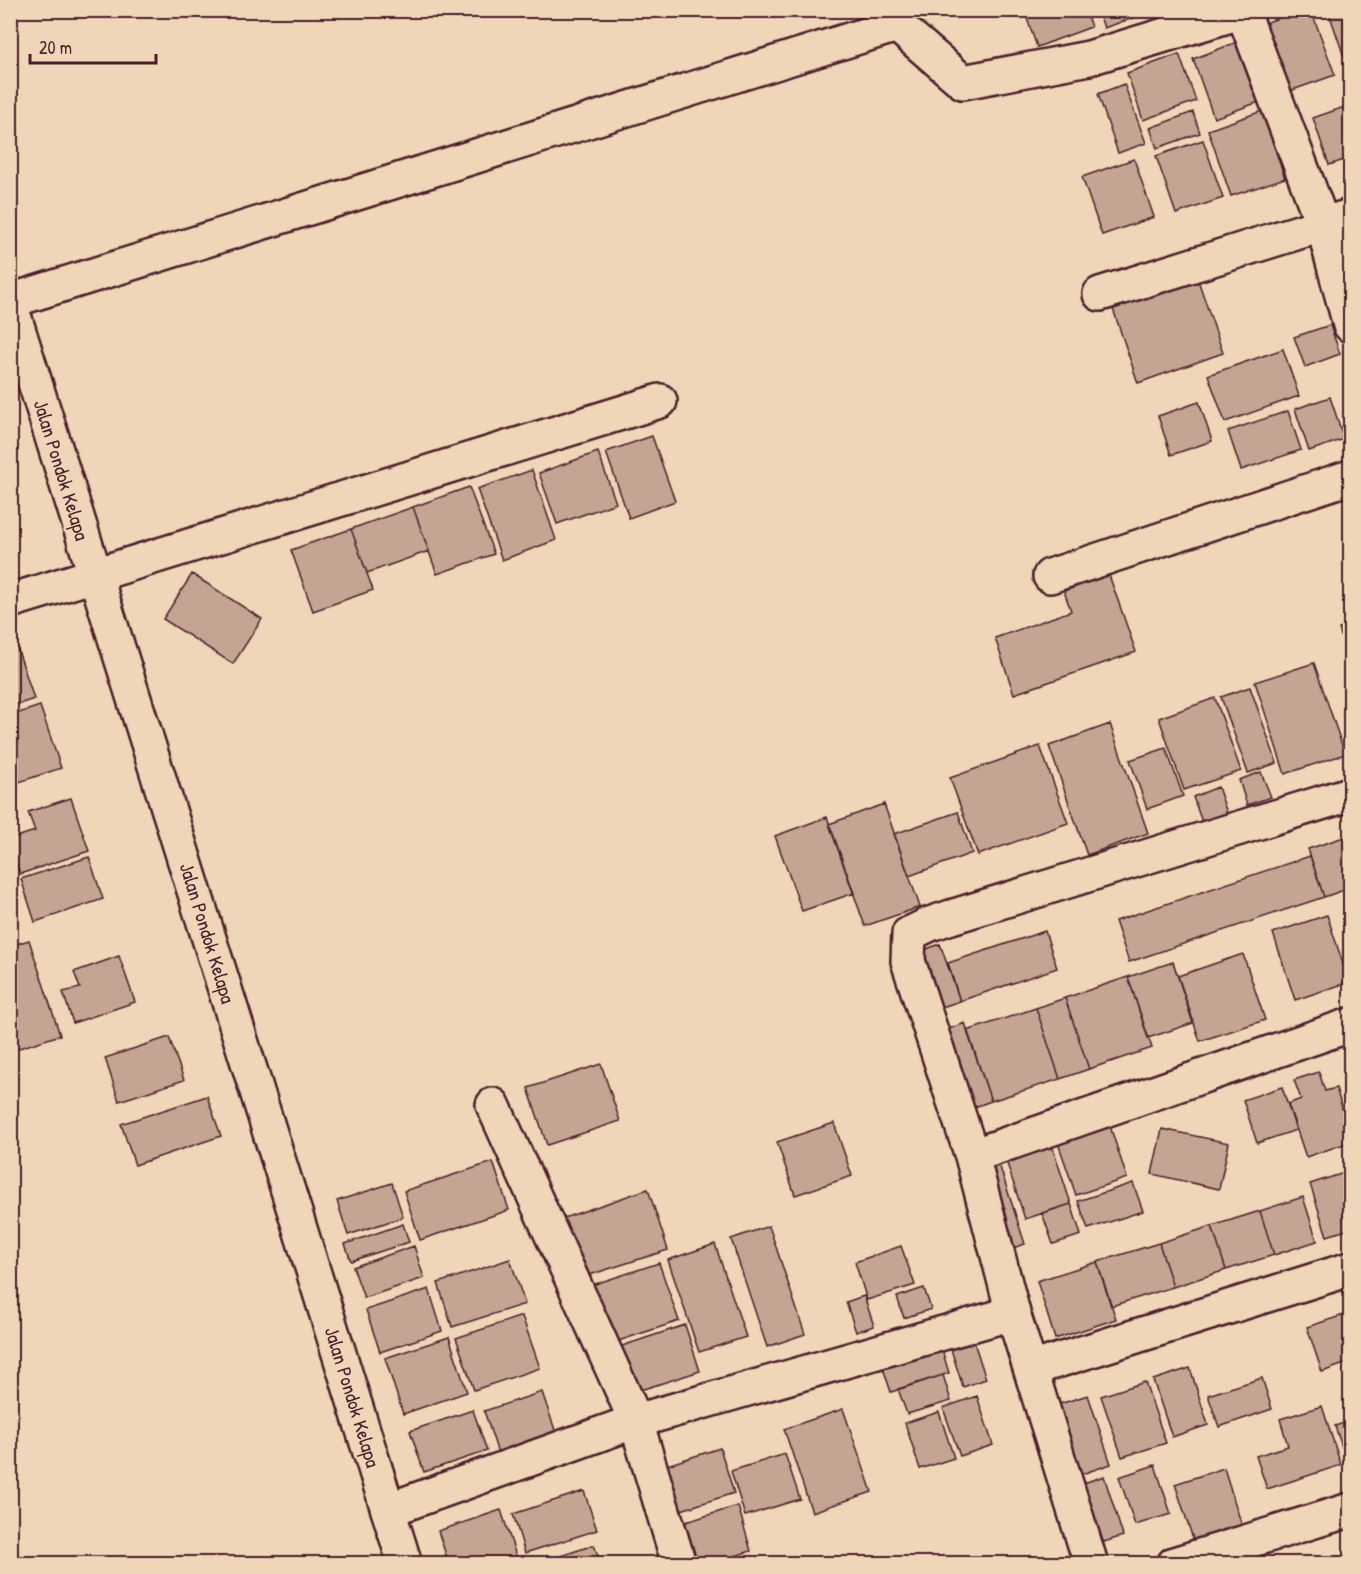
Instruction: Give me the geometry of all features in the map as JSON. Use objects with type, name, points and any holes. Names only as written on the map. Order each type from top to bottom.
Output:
[{"type":"street","points":[[10,302],[897,18],[963,81],[1089,58],[1245,11],[1336,221],[1350,325]]},
{"type":"street","points":[[1100,294],[1336,221]]},
{"type":"street","name":"Jalan Pondok Kelapa","points":[[10,302],[405,1563]]},
{"type":"street","points":[[10,601],[660,401]]},
{"type":"street","points":[[1050,576],[1350,477]]},
{"type":"street","points":[[1091,1563],[1013,1313],[972,1156],[908,961],[909,934],[951,917],[1350,794]]},
{"type":"street","points":[[972,1156],[1350,1026]]},
{"type":"street","points":[[493,1105],[636,1421],[679,1563]]},
{"type":"street","points":[[1031,1368],[1350,1269]]},
{"type":"street","points":[[388,1510],[636,1421],[1013,1313]]},
{"type":"street","points":[[1174,1563],[1350,1510]]},
{"type":"building","points":[[1024,10],[1085,10],[1091,27],[1037,47]]},
{"type":"building","points":[[1098,10],[1152,10],[1153,11],[1104,28]]},
{"type":"building","points":[[1299,10],[1311,10],[1335,75],[1284,93],[1260,25]]},
{"type":"building","points":[[1328,10],[1350,10],[1350,74]]},
{"type":"building","points":[[1237,42],[1259,102],[1214,118],[1193,59]]},
{"type":"building","points":[[1179,54],[1196,101],[1143,120],[1127,73]]},
{"type":"building","points":[[1124,84],[1146,143],[1118,153],[1098,94]]},
{"type":"building","points":[[1350,105],[1350,158],[1329,165],[1313,118]]},
{"type":"building","points":[[1262,111],[1285,178],[1231,196],[1208,130]]},
{"type":"building","points":[[1193,112],[1200,133],[1157,148],[1150,128]]},
{"type":"building","points":[[1203,140],[1223,198],[1176,214],[1156,156]]},
{"type":"building","points":[[1134,159],[1154,217],[1102,235],[1082,177]]},
{"type":"building","points":[[1198,280],[1223,353],[1138,383],[1113,309]]},
{"type":"building","points":[[1330,325],[1340,354],[1305,367],[1294,337]]},
{"type":"building","points":[[1283,349],[1299,396],[1225,422],[1208,375]]},
{"type":"building","points":[[1330,397],[1344,439],[1309,451],[1295,409]]},
{"type":"building","points":[[1199,402],[1212,441],[1171,455],[1158,416]]},
{"type":"building","points":[[1288,411],[1301,450],[1241,470],[1228,431]]},
{"type":"building","points":[[652,436],[675,501],[629,518],[606,452]]},
{"type":"building","points":[[598,452],[616,503],[557,524],[539,473]]},
{"type":"building","points":[[532,470],[556,540],[502,560],[477,489]]},
{"type":"building","points":[[469,487],[494,554],[437,574],[413,507]]},
{"type":"building","points":[[413,507],[429,551],[367,573],[351,529]]},
{"type":"building","points":[[351,529],[373,590],[313,611],[291,550]]},
{"type":"building","points":[[192,574],[262,619],[233,664],[163,619]]},
{"type":"building","points":[[1109,575],[1136,652],[1014,694],[995,638],[1071,611],[1064,591]]},
{"type":"building","points":[[1350,625],[1350,665],[1339,629]]},
{"type":"building","points":[[17,647],[34,699],[10,707],[10,649]]},
{"type":"building","points":[[1314,663],[1345,754],[1285,774],[1255,682]]},
{"type":"building","points":[[1250,687],[1277,763],[1248,773],[1221,697]]},
{"type":"building","points":[[1215,698],[1241,771],[1184,790],[1159,718]]},
{"type":"building","points":[[40,706],[61,768],[10,785],[10,716]]},
{"type":"building","points":[[1110,724],[1148,833],[1087,855],[1049,746]]},
{"type":"building","points":[[1040,746],[1068,823],[978,855],[950,778]]},
{"type":"building","points":[[1166,748],[1183,796],[1147,809],[1130,760]]},
{"type":"building","points":[[1261,772],[1271,797],[1247,805],[1239,780]]},
{"type":"building","points":[[1218,787],[1227,813],[1202,822],[1193,797]]},
{"type":"building","points":[[71,798],[89,851],[20,874],[10,839],[35,831],[28,812]]},
{"type":"building","points":[[884,804],[920,907],[865,926],[829,824]]},
{"type":"building","points":[[958,812],[972,853],[909,876],[894,834]]},
{"type":"building","points":[[827,817],[854,893],[802,911],[775,836]]},
{"type":"building","points":[[1344,837],[1350,856],[1350,888],[1324,897],[1308,849]]},
{"type":"building","points":[[1310,856],[1324,897],[1129,962],[1115,921]]},
{"type":"building","points":[[89,857],[103,899],[35,922],[21,879]]},
{"type":"building","points":[[1327,915],[1349,982],[1295,1000],[1273,933]]},
{"type":"building","points":[[1045,931],[1057,968],[960,1001],[948,963]]},
{"type":"building","points":[[29,940],[60,1035],[10,1051],[10,946]]},
{"type":"building","points":[[940,944],[960,1001],[933,1010],[913,954]]},
{"type":"building","points":[[1243,954],[1265,1020],[1200,1041],[1178,976]]},
{"type":"building","points":[[119,956],[135,1002],[73,1023],[63,992],[80,988],[74,972]]},
{"type":"building","points":[[1173,962],[1193,1023],[1148,1038],[1128,977]]},
{"type":"building","points":[[1128,977],[1152,1048],[1089,1069],[1065,998]]},
{"type":"building","points":[[1065,998],[1089,1069],[1060,1079],[1036,1008]]},
{"type":"building","points":[[1036,1008],[1060,1079],[991,1101],[967,1031]]},
{"type":"building","points":[[965,1023],[991,1101],[961,1112],[935,1034]]},
{"type":"building","points":[[169,1037],[184,1080],[119,1101],[105,1058]]},
{"type":"building","points":[[601,1064],[620,1121],[547,1145],[528,1088]]},
{"type":"building","points":[[1319,1072],[1325,1091],[1336,1088],[1350,1134],[1350,1142],[1306,1157],[1288,1104],[1301,1099],[1294,1080]]},
{"type":"building","points":[[1282,1087],[1296,1130],[1257,1143],[1243,1100]]},
{"type":"building","points":[[207,1096],[221,1136],[135,1165],[121,1124]]},
{"type":"building","points":[[1108,1120],[1127,1178],[1076,1195],[1056,1137]]},
{"type":"building","points":[[834,1123],[852,1176],[795,1195],[777,1142]]},
{"type":"building","points":[[1162,1129],[1229,1143],[1219,1189],[1152,1174]]},
{"type":"building","points":[[1050,1139],[1071,1204],[1025,1219],[1004,1154]]},
{"type":"building","points":[[997,1158],[1025,1244],[1004,1251],[976,1165]]},
{"type":"building","points":[[493,1162],[509,1210],[420,1240],[404,1191]]},
{"type":"building","points":[[1350,1171],[1350,1229],[1327,1236],[1310,1184]]},
{"type":"building","points":[[392,1183],[403,1217],[348,1235],[337,1201]]},
{"type":"building","points":[[1133,1183],[1143,1211],[1088,1229],[1078,1201]]},
{"type":"building","points":[[648,1189],[668,1250],[580,1278],[561,1219]]},
{"type":"building","points":[[1303,1197],[1317,1241],[1274,1255],[1260,1211]]},
{"type":"building","points":[[1071,1204],[1081,1235],[1053,1244],[1042,1213]]},
{"type":"building","points":[[1260,1211],[1274,1255],[1226,1270],[1212,1226]]},
{"type":"building","points":[[403,1224],[409,1242],[351,1261],[345,1244]]},
{"type":"building","points":[[769,1226],[805,1334],[767,1347],[731,1239]]},
{"type":"building","points":[[1212,1226],[1226,1270],[1173,1287],[1159,1243]]},
{"type":"building","points":[[1159,1243],[1173,1287],[1111,1306],[1097,1262]]},
{"type":"building","points":[[715,1244],[746,1337],[699,1352],[668,1260]]},
{"type":"building","points":[[414,1246],[424,1278],[364,1298],[353,1267]]},
{"type":"building","points":[[901,1246],[915,1285],[867,1300],[855,1262]]},
{"type":"building","points":[[510,1259],[525,1304],[452,1327],[438,1283]]},
{"type":"building","points":[[1097,1262],[1116,1319],[1055,1339],[1037,1281]]},
{"type":"building","points":[[659,1263],[679,1321],[612,1343],[592,1285]]},
{"type":"building","points":[[924,1288],[931,1309],[904,1318],[897,1297]]},
{"type":"building","points":[[429,1289],[442,1331],[380,1352],[366,1310]]},
{"type":"building","points":[[864,1296],[874,1326],[856,1332],[846,1302]]},
{"type":"building","points":[[1350,1313],[1350,1362],[1322,1372],[1307,1327]]},
{"type":"building","points":[[522,1316],[540,1368],[474,1390],[456,1338]]},
{"type":"building","points":[[685,1325],[700,1371],[631,1393],[616,1348]]},
{"type":"building","points":[[972,1336],[986,1379],[963,1387],[949,1343]]},
{"type":"building","points":[[449,1337],[467,1392],[403,1414],[385,1358]]},
{"type":"building","points":[[942,1350],[949,1373],[891,1392],[883,1368]]},
{"type":"building","points":[[1190,1368],[1208,1425],[1172,1437],[1153,1380]]},
{"type":"building","points":[[943,1375],[951,1401],[907,1414],[898,1389]]},
{"type":"building","points":[[1262,1378],[1272,1409],[1219,1427],[1208,1395]]},
{"type":"building","points":[[1145,1382],[1166,1443],[1122,1457],[1101,1396]]},
{"type":"building","points":[[542,1392],[556,1433],[498,1453],[484,1411]]},
{"type":"building","points":[[1088,1395],[1111,1464],[1076,1476],[1053,1406]]},
{"type":"building","points":[[977,1396],[993,1445],[960,1456],[943,1408]]},
{"type":"building","points":[[1322,1406],[1341,1465],[1267,1489],[1256,1456],[1288,1446],[1280,1419]]},
{"type":"building","points":[[843,1409],[872,1492],[812,1512],[784,1429]]},
{"type":"building","points":[[473,1410],[487,1451],[424,1472],[410,1431]]},
{"type":"building","points":[[939,1412],[954,1458],[920,1469],[905,1423]]},
{"type":"building","points":[[1350,1421],[1350,1461],[1347,1462],[1335,1426]]},
{"type":"building","points":[[720,1448],[734,1493],[672,1513],[658,1468]]},
{"type":"building","points":[[785,1454],[800,1499],[745,1516],[731,1471]]},
{"type":"building","points":[[1155,1465],[1171,1514],[1135,1525],[1119,1477]]},
{"type":"building","points":[[1224,1468],[1242,1526],[1194,1542],[1175,1484]]},
{"type":"building","points":[[1104,1476],[1123,1536],[1091,1546],[1072,1487]]},
{"type":"building","points":[[584,1491],[597,1530],[525,1553],[513,1514]]},
{"type":"building","points":[[738,1506],[751,1551],[709,1564],[689,1564],[676,1525]]},
{"type":"building","points":[[501,1510],[517,1559],[503,1564],[449,1564],[438,1531]]},
{"type":"building","points":[[594,1545],[601,1564],[536,1564]]},
{"type":"building","points":[[1350,1554],[1350,1564],[1322,1564]]}]
